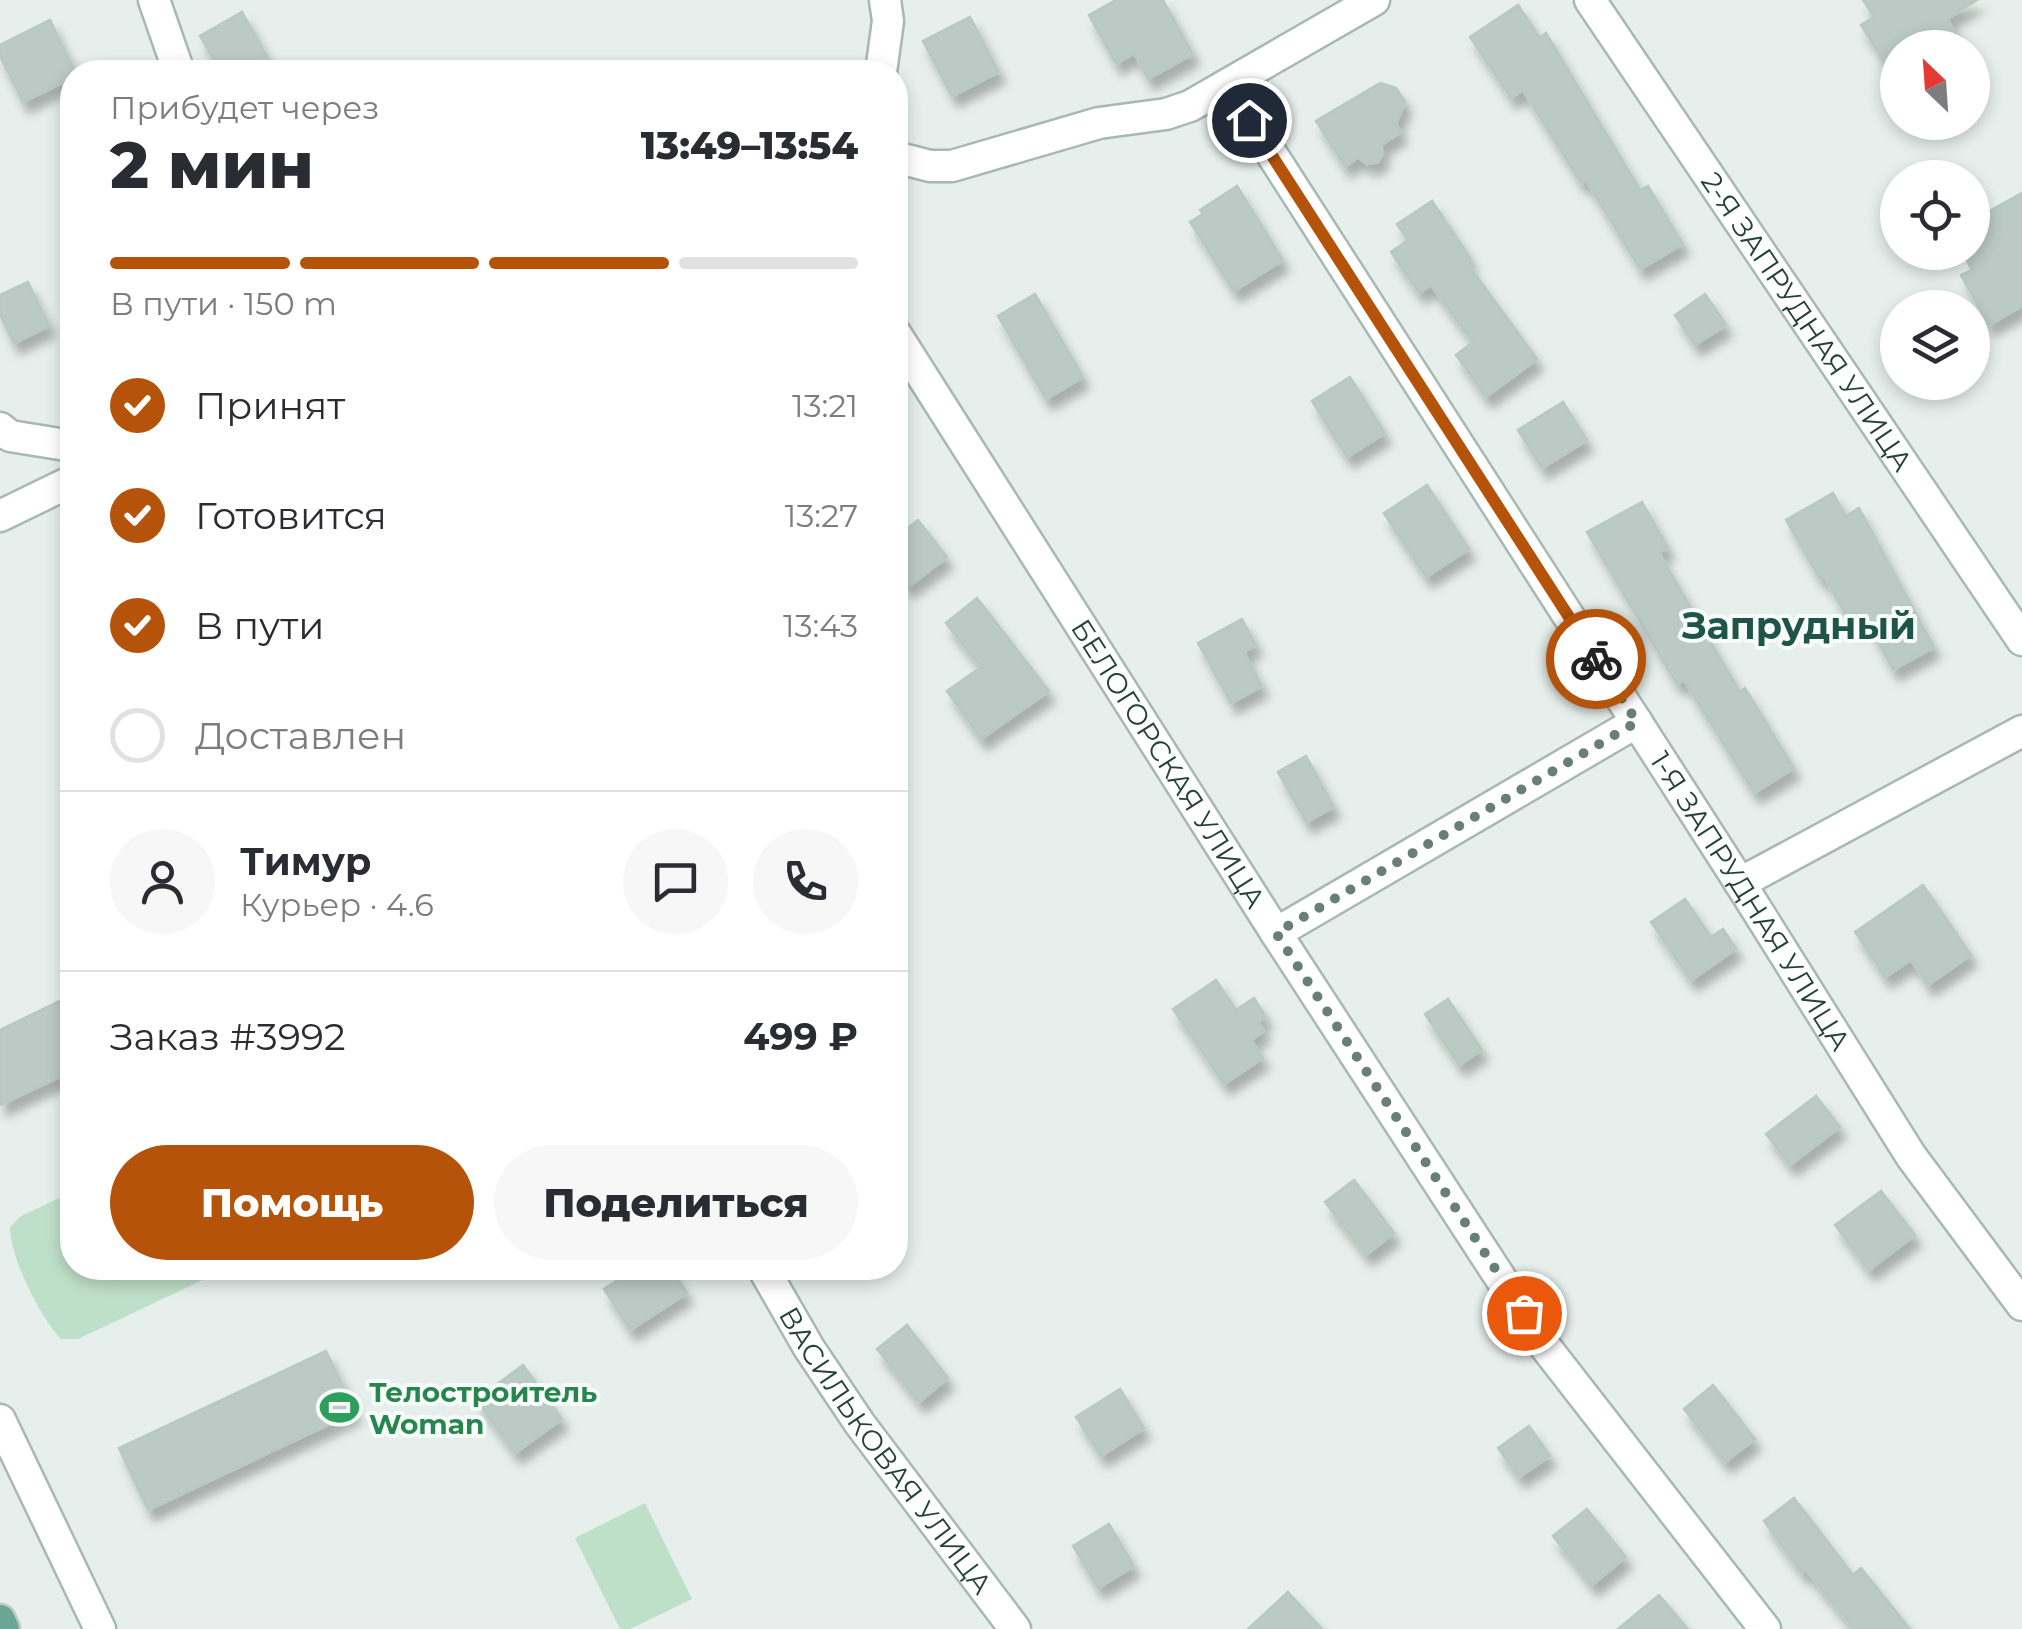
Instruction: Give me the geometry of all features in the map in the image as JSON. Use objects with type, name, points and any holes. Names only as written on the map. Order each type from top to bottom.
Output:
[{"type":"main road","points":[[0,1620],[4,1629]]},
{"type":"street","points":[[154,0],[175,60]]},
{"type":"street","points":[[883,60],[888,21],[885,0]]},
{"type":"street","points":[[908,160],[952,166],[1099,123],[1166,114],[1190,106],[1374,0]]},
{"type":"street","name":"2-Я ЗАПРУДНАЯ УЛИЦА","points":[[1590,0],[2022,640]]},
{"type":"street","name":"1-Я ЗАПРУДНАЯ УЛИЦА","points":[[1228,86],[1740,882],[1911,1156],[2022,1304]]},
{"type":"street","name":"БЕЛОГОРСКАЯ УЛИЦА","points":[[908,353],[1276,933],[1544,1345],[1765,1629]]},
{"type":"street","points":[[0,428],[10,436],[60,444]]},
{"type":"street","points":[[0,516],[60,486]]},
{"type":"street","points":[[1276,933],[1637,722]]},
{"type":"street","points":[[1740,882],[2022,731]]},
{"type":"street","name":"ВАСИЛЬКОВАЯ УЛИЦА","points":[[770,1280],[860,1424],[1016,1629]]},
{"type":"street","points":[[0,1420],[100,1629]]},
{"type":"green space","points":[[60,1198],[60,1280],[203,1280],[78,1339],[61,1339],[44,1317],[15,1254],[10,1227],[21,1216]]},
{"type":"green space","points":[[645,1503],[692,1599],[630,1629],[620,1629],[575,1538]]},
{"type":"building","points":[[1116,0],[1163,0],[1193,54],[1148,79],[1134,53],[1116,64],[1089,15]]},
{"type":"building","points":[[1863,0],[1977,0],[1947,19],[1953,30],[1880,30],[1880,55],[1861,25],[1874,17]]},
{"type":"building","points":[[1518,5],[1540,38],[1546,33],[1640,190],[1648,186],[1683,244],[1640,269],[1586,180],[1581,183],[1523,90],[1511,98],[1470,37]]},
{"type":"building","points":[[242,12],[268,58],[214,60],[200,36]]},
{"type":"building","points":[[970,17],[999,72],[952,96],[923,41]]},
{"type":"building","points":[[50,20],[69,60],[60,60],[60,84],[23,102],[0,56],[0,45]]},
{"type":"building","points":[[1380,83],[1396,88],[1405,102],[1396,124],[1401,132],[1381,145],[1383,154],[1378,162],[1367,164],[1358,157],[1345,167],[1316,121]]},
{"type":"building","points":[[1237,186],[1283,260],[1234,291],[1190,222],[1203,214],[1200,210]]},
{"type":"building","points":[[2022,193],[2022,306],[1990,324],[1990,290],[1969,290],[1961,275],[1972,270],[1990,270],[1990,211]]},
{"type":"building","points":[[1432,201],[1471,259],[1466,262],[1537,359],[1486,397],[1456,355],[1473,342],[1431,285],[1419,293],[1391,252],[1408,240],[1397,224]]},
{"type":"building","points":[[28,282],[49,326],[14,343],[0,315],[0,295]]},
{"type":"building","points":[[1035,294],[1083,377],[1046,399],[998,316]]},
{"type":"building","points":[[1705,294],[1726,325],[1695,345],[1675,315]]},
{"type":"building","points":[[1350,377],[1385,433],[1347,457],[1312,401]]},
{"type":"building","points":[[1563,402],[1587,440],[1542,468],[1518,430]]},
{"type":"building","points":[[1427,485],[1469,549],[1426,577],[1384,513]]},
{"type":"building","points":[[1833,493],[1846,516],[1859,508],[1934,647],[1893,670],[1866,620],[1853,628],[1786,520]]},
{"type":"building","points":[[1642,502],[1668,548],[1659,553],[1740,692],[1745,688],[1794,768],[1754,793],[1684,680],[1677,684],[1587,532]]},
{"type":"building","points":[[918,520],[947,557],[908,587],[908,528]]},
{"type":"building","points":[[977,598],[1049,691],[981,739],[947,691],[981,667],[946,623]]},
{"type":"building","points":[[1242,619],[1256,645],[1244,652],[1262,686],[1231,703],[1198,643]]},
{"type":"building","points":[[1306,756],[1334,807],[1306,822],[1278,772]]},
{"type":"building","points":[[1923,885],[1971,955],[1928,985],[1911,960],[1885,977],[1855,932]]},
{"type":"building","points":[[1685,899],[1711,937],[1723,929],[1736,949],[1691,980],[1651,922]]},
{"type":"building","points":[[1216,980],[1236,1010],[1254,998],[1266,1017],[1258,1022],[1264,1031],[1251,1040],[1263,1058],[1224,1084],[1173,1009]]},
{"type":"building","points":[[1448,999],[1482,1050],[1459,1065],[1425,1014]]},
{"type":"building","points":[[60,1001],[60,1077],[0,1105],[0,1030]]},
{"type":"building","points":[[1816,1096],[1840,1127],[1790,1165],[1766,1134]]},
{"type":"building","points":[[1354,1180],[1394,1233],[1366,1255],[1325,1202]]},
{"type":"building","points":[[1881,1191],[1915,1235],[1869,1270],[1835,1225]]},
{"type":"building","points":[[618,1280],[678,1280],[687,1293],[630,1330],[604,1289]]},
{"type":"building","points":[[907,1325],[948,1378],[919,1402],[877,1349]]},
{"type":"building","points":[[326,1351],[355,1412],[148,1510],[119,1448]]},
{"type":"building","points":[[523,1365],[562,1419],[515,1453],[476,1400]]},
{"type":"building","points":[[1713,1385],[1755,1439],[1725,1462],[1684,1409]]},
{"type":"building","points":[[1120,1389],[1144,1428],[1101,1456],[1076,1417]]},
{"type":"building","points":[[1529,1426],[1550,1456],[1519,1477],[1498,1448]]},
{"type":"building","points":[[1794,1498],[1853,1575],[1861,1568],[1910,1629],[1854,1629],[1806,1570],[1802,1573],[1764,1521]]},
{"type":"building","points":[[1587,1509],[1626,1557],[1592,1585],[1553,1536]]},
{"type":"building","points":[[1109,1524],[1134,1566],[1098,1588],[1073,1546]]},
{"type":"building","points":[[1288,1592],[1322,1629],[1248,1629]]},
{"type":"building","points":[[1659,1595],[1688,1629],[1618,1629]]},
{"type":"way so far","points":[[1524,1313],[1276,933],[1637,722],[1596,659]]},
{"type":"place","name":"Телостроитель Woman","points":[[339,1408]]},
{"type":"district","name":"Запрудный","points":[[1799,625]]},
{"type":"route","points":[[1249,120],[1596,659]]}]
